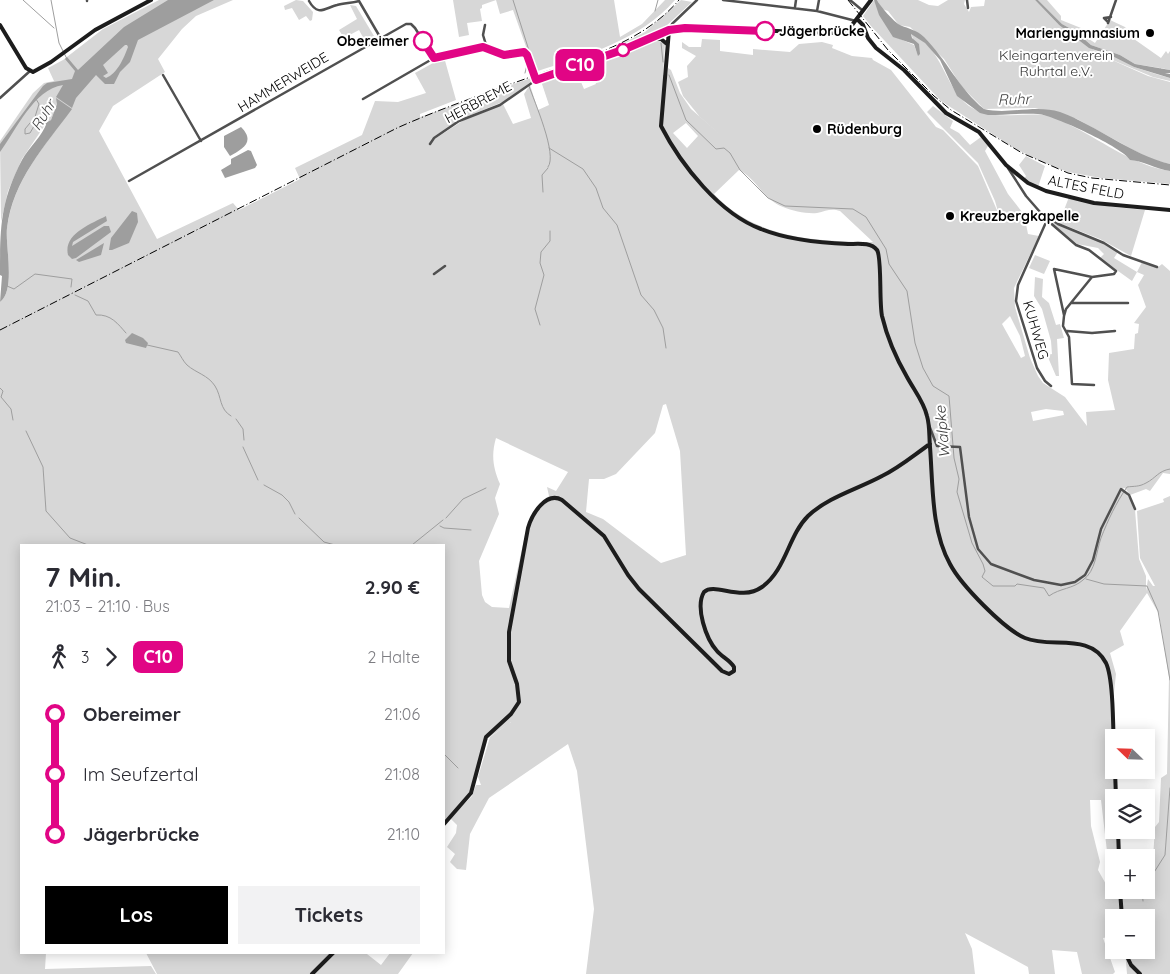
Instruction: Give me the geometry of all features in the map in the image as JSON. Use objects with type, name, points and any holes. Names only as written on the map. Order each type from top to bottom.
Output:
[{"type":"main road","points":[[0,25],[30,71],[36,71],[95,30],[151,0]]},
{"type":"main road","points":[[870,0],[856,20],[846,30],[837,34],[669,30],[661,126],[692,172],[713,196],[731,212],[761,229],[816,242],[868,244],[878,252],[882,317],[894,352],[925,408],[929,424],[938,532],[952,568],[970,591],[1018,634],[1035,641],[1085,645],[1101,656],[1109,674],[1112,729]]},
{"type":"main road","name":"ALTES FELD","points":[[856,20],[876,48],[904,70],[946,113],[979,132],[1016,178],[1035,187],[1069,198],[1114,205],[1170,210]]},
{"type":"main road","points":[[649,39],[661,39],[668,44]]},
{"type":"main road","points":[[445,823],[471,793],[486,737],[511,714],[519,702],[517,684],[508,658],[509,622],[529,524],[537,510],[548,499],[554,497],[562,500],[604,536],[639,589],[722,671],[729,674],[734,671],[734,667],[713,645],[702,614],[700,602],[704,592],[712,588],[743,593],[762,587],[782,561],[802,524],[811,514],[824,504],[885,475],[930,444]]},
{"type":"main road","points":[[312,974],[332,954]]},
{"type":"main road","points":[[1128,959],[1140,974]]},
{"type":"street","points":[[669,30],[697,0]]},
{"type":"street","points":[[723,0],[817,11],[856,20]]},
{"type":"street","points":[[795,8],[796,0]]},
{"type":"street","points":[[817,11],[819,0]]},
{"type":"street","points":[[850,0],[864,10]]},
{"type":"street","points":[[967,0],[968,8]]},
{"type":"street","points":[[1110,17],[1115,0]]},
{"type":"street","points":[[309,1],[316,10],[322,11],[337,5],[358,1],[380,37]]},
{"type":"street","points":[[677,20],[676,24],[680,29]]},
{"type":"street","name":"HAMMERWEIDE","points":[[129,181],[202,141],[380,37],[406,24],[411,24],[434,58]]},
{"type":"street","points":[[485,25],[483,35],[487,48]]},
{"type":"street","name":"HERBREME","points":[[430,144],[434,138],[459,121],[500,105],[536,78],[649,39],[669,30]]},
{"type":"street","points":[[363,99],[434,58],[487,48],[504,55],[519,51],[525,52],[534,73]]},
{"type":"street","points":[[0,98],[30,71]]},
{"type":"street","points":[[163,75],[202,141]]},
{"type":"street","points":[[1016,178],[1039,212],[1047,220],[1076,244],[1089,250],[1116,270],[1114,274],[1092,277],[1054,269],[1064,316]]},
{"type":"street","points":[[1039,212],[1058,224],[1104,243],[1123,255],[1157,267]]},
{"type":"street","name":"KUHWEG","points":[[1047,220],[1018,285],[1016,301],[1037,368],[1045,381],[1051,386]]},
{"type":"street","points":[[434,274],[445,266]]},
{"type":"street","points":[[1092,277],[1066,309],[1063,326],[1068,337],[1072,384],[1094,385]]},
{"type":"street","points":[[1072,303],[1128,303]]},
{"type":"street","points":[[1066,330],[1092,333],[1115,330]]},
{"type":"street","points":[[929,424],[937,446],[960,446],[971,529],[982,556],[1000,568],[1048,583],[1070,584],[1085,575],[1092,560],[1101,529],[1119,492],[1125,490],[1135,509]]},
{"type":"green space","points":[[159,0],[233,0],[196,16],[182,29],[158,59],[165,72],[113,106],[99,131],[157,239],[233,203],[239,210],[300,179],[295,168],[362,135],[375,101],[398,102],[426,93],[415,73],[444,57],[456,100],[420,114],[420,117],[534,77],[532,81],[505,101],[461,119],[432,138],[430,142],[464,120],[503,104],[513,124],[531,118],[524,94],[530,85],[538,110],[549,105],[541,81],[575,68],[584,89],[596,84],[589,64],[657,40],[665,44],[663,75],[667,75],[668,68],[671,70],[680,93],[691,109],[700,117],[683,96],[678,82],[688,77],[687,66],[696,56],[682,48],[682,42],[689,47],[701,47],[702,39],[720,40],[720,51],[753,55],[753,49],[790,52],[799,44],[822,42],[833,45],[832,48],[852,56],[872,58],[891,70],[936,127],[943,130],[978,166],[999,215],[995,201],[978,163],[927,112],[933,106],[953,121],[950,128],[959,133],[970,145],[981,137],[988,146],[985,151],[1008,194],[1029,221],[1026,224],[1028,234],[1039,236],[1014,288],[1015,307],[1030,358],[1043,383],[1065,397],[1087,426],[1086,412],[1115,410],[1108,380],[1109,353],[1134,349],[1135,334],[1138,333],[1139,324],[1134,323],[1146,307],[1138,285],[1144,275],[1137,272],[1142,262],[1157,268],[1162,264],[1170,271],[1170,474],[1163,473],[1150,491],[1146,489],[1130,495],[1125,488],[1121,489],[1132,501],[1135,510],[1139,559],[1146,576],[1146,591],[1148,579],[1155,586],[1140,558],[1137,511],[1164,502],[1163,499],[1170,496],[1170,974],[1127,974],[1126,959],[1155,959],[1155,909],[1105,909],[1105,938],[1103,938],[1105,959],[1110,959],[1115,972],[1113,974],[1082,974],[1077,952],[1052,950],[1055,974],[1029,974],[1028,967],[965,933],[972,949],[975,974],[586,974],[594,909],[577,771],[568,744],[489,798],[470,834],[466,870],[457,869],[450,862],[455,854],[447,847],[456,833],[457,825],[450,818],[472,796],[476,785],[481,785],[478,777],[490,737],[510,723],[488,738],[471,793],[445,821],[445,544],[20,544],[20,954],[46,954],[45,969],[151,966],[156,974],[0,974],[0,302],[8,288],[7,228],[16,194],[41,150],[71,109],[57,104],[51,120],[47,122],[22,159],[8,191],[1,222],[0,141],[33,93],[44,83],[54,81],[48,68],[63,60],[103,29]],"holes":[[[686,123],[698,136],[687,148],[673,133]],[[739,170],[746,174],[770,199],[787,208],[804,213],[840,211],[873,242],[808,238],[767,229],[748,220],[731,209],[714,194]],[[1010,316],[1020,336],[1025,356],[1021,358],[1002,324]],[[666,404],[680,451],[686,555],[661,563],[603,519],[586,512],[589,479],[604,479],[616,474],[655,433],[663,405]],[[1046,409],[1063,411],[1064,415],[1033,421],[1031,412]],[[496,438],[568,472],[556,491],[547,487],[549,496],[539,506],[527,526],[509,608],[492,607],[485,602],[482,595],[479,561],[499,514],[495,498],[500,484],[494,467],[493,456]]]},
{"type":"green space","points":[[296,0],[303,1],[313,12],[312,20],[310,21],[306,16],[299,20],[292,8],[285,10],[284,6]]},
{"type":"green space","points":[[453,0],[496,0],[482,5],[480,9],[482,21],[467,23],[469,35],[459,37]]},
{"type":"green space","points":[[496,0],[614,0],[620,37],[642,24],[665,0],[675,0],[645,26],[611,45],[535,72],[513,10],[500,14]]},
{"type":"green space","points":[[681,0],[692,2],[664,28],[629,46],[594,58],[645,32]]},
{"type":"green space","points":[[874,0],[893,36],[914,45],[918,55],[911,33],[922,40],[937,58],[954,89],[969,106],[989,114],[1033,114],[1057,118],[1133,159],[1170,171],[1170,184],[1101,178],[1068,172],[1014,148],[941,101],[863,16]]},
{"type":"green space","name":"Kleingartenverein Ruhrtal e.V.","points":[[877,0],[918,0],[929,5],[938,6],[948,0],[965,0],[964,4],[969,12],[971,7],[984,6],[985,0],[1035,0],[1059,25],[1094,50],[1110,55],[1134,67],[1170,78],[1170,81],[1153,77],[1103,56],[1148,76],[1170,82],[1170,164],[1150,159],[1077,119],[1035,108],[984,109],[962,87],[944,59],[910,27],[899,25],[888,11],[882,9]]},
{"type":"green space","points":[[1038,0],[1047,0],[1061,16],[1061,20],[1081,28],[1080,33],[1095,43],[1110,20],[1125,27],[1134,39],[1161,58],[1166,51],[1168,54],[1170,51],[1170,70],[1161,68],[1159,75],[1160,68],[1135,64],[1120,55],[1091,45],[1075,31],[1062,24]]},
{"type":"green space","points":[[350,5],[356,6],[374,36],[365,41],[359,30],[344,38],[339,30],[357,19]]},
{"type":"green space","points":[[1026,156],[1045,166],[1038,187],[1024,179],[1026,176],[1019,165]]},
{"type":"green space","points":[[1069,197],[1114,207],[1145,210],[1131,256],[1100,239],[1059,223]]},
{"type":"green space","points":[[1047,219],[1101,242],[1118,252],[1114,258],[1137,272],[1132,281],[1100,258],[1104,254],[1098,248],[1077,244]]},
{"type":"green space","points":[[1035,255],[1050,261],[1044,274],[1029,268]]},
{"type":"green space","points":[[1035,277],[1043,279],[1042,297],[1049,303],[1056,325],[1060,324],[1064,338],[1057,339],[1059,376],[1056,376],[1047,355],[1052,354],[1051,341],[1042,309],[1034,296]]},
{"type":"green space","points":[[1106,839],[1119,839],[1119,849],[1107,849]]},
{"type":"green space","points":[[147,954],[332,954],[311,974],[157,974]]},
{"type":"green space","points":[[335,954],[367,954],[381,965],[389,954],[412,954],[398,974],[314,974]]},
{"type":"shaded area","points":[[168,0],[214,0],[138,40],[130,62],[120,72],[114,84],[105,84],[96,75],[76,98],[72,108],[56,97],[63,85],[52,88],[43,94],[34,102],[0,152],[0,144],[43,86],[47,83],[72,79],[75,71],[65,59],[67,57],[78,70],[124,27]],"holes":[[[127,45],[128,47],[120,65],[114,73],[106,78],[103,76],[108,73],[103,65]]]},
{"type":"shaded area","points":[[874,0],[877,0],[887,14],[897,23],[916,31],[924,37],[940,55],[967,93],[984,109],[1003,111],[1041,109],[1060,112],[1141,154],[1170,164],[1170,171],[1130,160],[1102,140],[1046,116],[1038,114],[988,115],[980,113],[957,96],[940,60],[925,43],[911,34],[912,38],[919,44],[920,54],[918,56],[914,44],[893,37],[879,15]]},
{"type":"shaded area","points":[[1035,0],[1038,0],[1062,24],[1075,31],[1091,45],[1120,55],[1135,64],[1170,70],[1170,73],[1165,73],[1170,74],[1170,78],[1134,67],[1110,55],[1089,48],[1059,25]]},
{"type":"shaded area","points":[[56,98],[72,109],[41,150],[16,194],[7,228],[8,288],[0,302],[2,276],[0,275],[0,244],[5,203],[22,160],[47,122],[51,120],[57,104]]},
{"type":"shaded area","points":[[241,127],[247,137],[246,144],[230,156],[224,147],[224,136]]},
{"type":"shaded area","points":[[248,150],[251,151],[257,165],[255,168],[225,178],[221,170],[231,164],[231,159]]},
{"type":"shaded area","points":[[132,211],[137,213],[138,222],[129,243],[109,250],[111,238]]},
{"type":"shaded area","points":[[106,216],[107,221],[73,242],[72,246],[104,226],[109,226],[111,232],[72,259],[68,255],[70,241],[86,226]]},
{"type":"shaded area","points":[[104,243],[101,255],[79,262],[76,260]]},
{"type":"shaded area","points":[[132,333],[143,338],[148,343],[146,348],[126,343],[125,340]]},
{"type":"waterway","points":[[23,0],[54,28]]},
{"type":"waterway","points":[[51,0],[59,43],[67,59]]},
{"type":"waterway","points":[[513,0],[532,60]]},
{"type":"waterway","name":"Walpke","points":[[655,11],[658,0]]},
{"type":"waterway","name":"Walpke","points":[[661,43],[663,62]]},
{"type":"waterway","points":[[525,73],[527,65]]},
{"type":"waterway","name":"Walpke","points":[[669,75],[686,120],[716,149],[724,148],[730,153],[740,170],[768,198],[785,206],[853,209],[866,217],[886,249],[889,264],[907,291],[915,343],[923,368],[933,386],[949,396],[954,458],[959,479],[957,492],[972,543],[983,564],[985,571],[982,577],[993,586],[1015,586],[1017,584],[1044,588],[1049,596],[1079,583],[1091,572],[1106,525],[1127,487],[1139,486],[1163,471],[1170,469]]},
{"type":"waterway","points":[[529,86],[548,140],[550,151],[548,167]]},
{"type":"waterway","name":"Ruhr","points":[[36,99],[39,104],[35,117],[25,129],[25,134],[30,133],[37,121],[48,124]]},
{"type":"waterway","points":[[549,148],[583,169],[596,188],[603,208],[617,225],[641,295],[654,310],[663,328],[666,348]]},
{"type":"waterway","points":[[543,192],[542,175],[548,168]]},
{"type":"waterway","points":[[540,325],[535,309],[544,275],[540,263],[541,252],[550,241],[550,231]]},
{"type":"waterway","points":[[7,286],[14,289],[35,274],[72,279],[71,287]]},
{"type":"waterway","points":[[75,295],[88,301],[96,315],[110,318],[126,333]]},
{"type":"waterway","points":[[147,345],[178,352],[187,365],[212,382],[224,410],[231,416]]},
{"type":"waterway","points":[[0,388],[3,391],[1,397],[11,409],[13,420]]},
{"type":"waterway","points":[[236,419],[243,429],[244,440]]},
{"type":"waterway","points":[[26,431],[43,467],[46,511],[70,538],[85,544]]},
{"type":"waterway","points":[[243,447],[258,480]]},
{"type":"waterway","points":[[264,485],[282,495],[289,502],[295,514]]},
{"type":"waterway","points":[[446,518],[463,499],[486,488]]},
{"type":"waterway","points":[[299,518],[324,542],[331,544]]},
{"type":"waterway","points":[[413,544],[443,520]]},
{"type":"waterway","points":[[440,526],[471,530]]},
{"type":"waterway","points":[[1086,579],[1104,584],[1147,586],[1158,611],[1170,680]]},
{"type":"waterway","points":[[445,755],[458,768]]},
{"type":"waterway","points":[[1155,871],[1165,855],[1170,788]]},
{"type":"railway","points":[[0,330],[397,128],[466,100],[613,47],[648,27],[679,0]]},
{"type":"railway","points":[[848,0],[888,50],[934,96],[951,110],[1022,153],[1068,173],[1092,178],[1170,185]]},
{"type":"bus line","name":"C10","points":[[423,41],[434,58],[483,47],[504,55],[522,51],[527,55],[536,80],[625,49],[669,30],[685,28],[765,31]]},
{"type":"place","name":"Jägerbrücke","points":[[765,31]]},
{"type":"place","name":"Mariengymnasium","points":[[1150,33]]},
{"type":"place","name":"Obereimer","points":[[423,41]]},
{"type":"place","name":"Rüdenburg","points":[[817,129]]},
{"type":"place","name":"Kreuzbergkapelle","points":[[950,216]]}]
